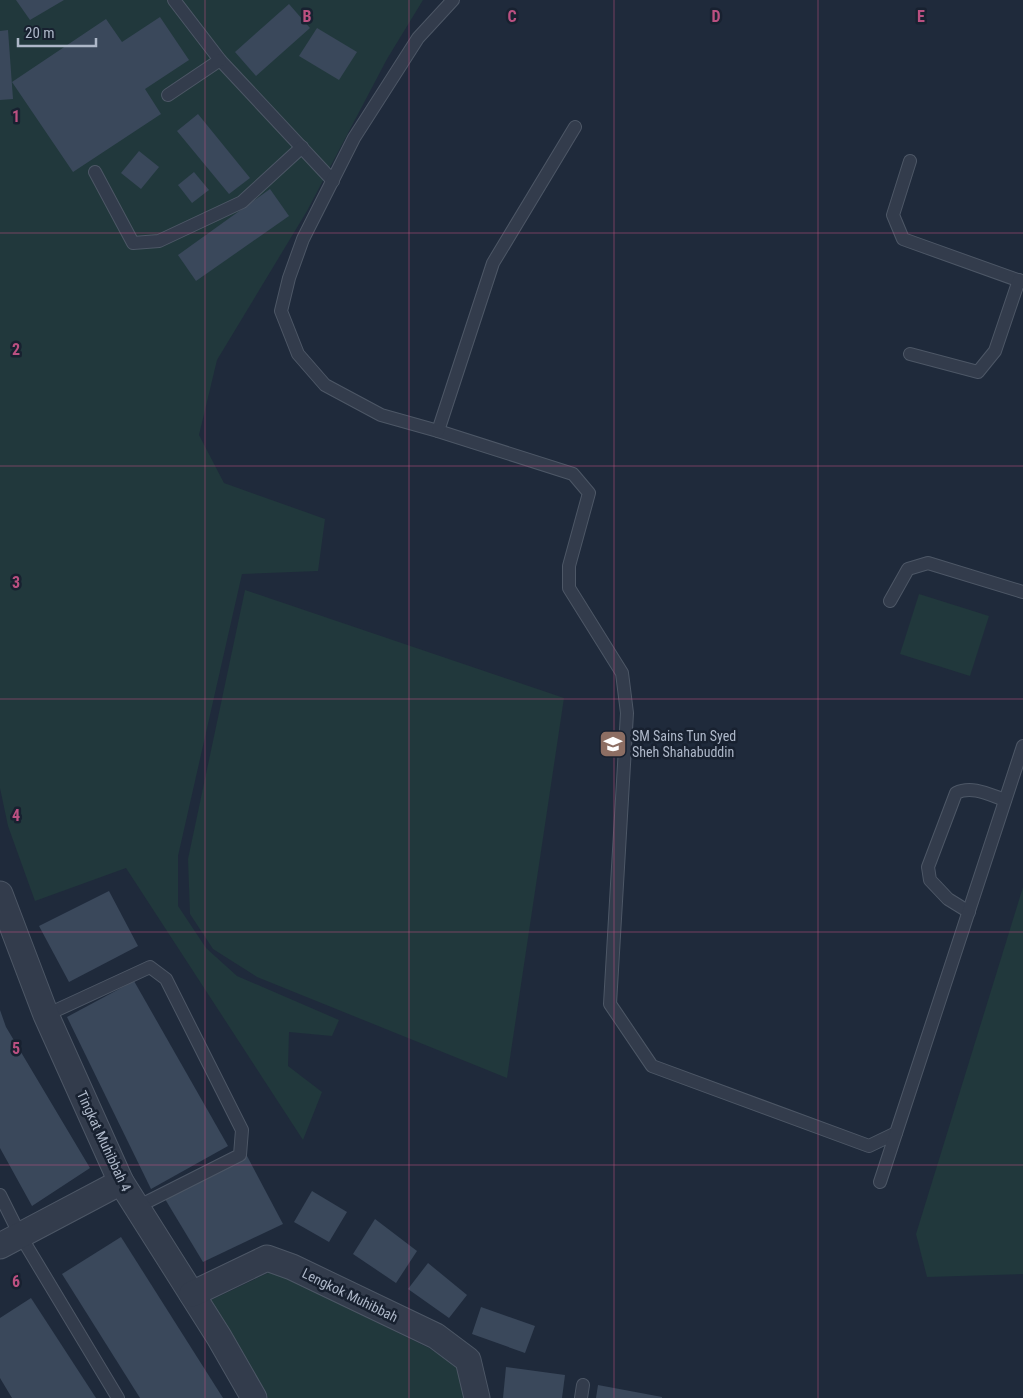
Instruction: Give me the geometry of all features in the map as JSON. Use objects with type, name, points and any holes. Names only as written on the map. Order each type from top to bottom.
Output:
[{"type":"street","name":"Tingkat Muhibbah 4","points":[[0,894],[46,1015],[121,1182],[219,1337],[254,1398]]},
{"type":"street","points":[[10,1240],[121,1182]]},
{"type":"street","name":"Lengkok Muhibbah","points":[[192,1294],[267,1258],[292,1266],[436,1336],[468,1360],[477,1398]]},
{"type":"lane","points":[[174,0],[220,60],[302,147],[325,175],[333,181]]},
{"type":"lane","points":[[453,0],[418,38],[354,138],[303,239],[289,278],[281,311],[298,354],[325,385],[381,415],[573,474],[589,492],[569,566],[569,588],[622,672],[628,713],[610,1004],[652,1066],[869,1146],[896,1134]]},
{"type":"lane","points":[[168,95],[220,60]]},
{"type":"lane","points":[[438,431],[493,263],[575,127]]},
{"type":"lane","points":[[95,172],[133,243],[159,241],[242,202],[302,147]]},
{"type":"lane","points":[[910,162],[893,216],[903,239],[1021,281],[995,351],[978,372],[910,354]]},
{"type":"lane","points":[[890,601],[908,570],[928,564],[1023,592]]},
{"type":"lane","points":[[880,1182],[1023,746]]},
{"type":"lane","points":[[969,912],[948,899],[930,880],[928,867],[956,794],[963,790],[972,789],[1005,800]]},
{"type":"lane","points":[[46,1015],[150,967],[166,979],[242,1130],[240,1155],[137,1208]]},
{"type":"lane","points":[[0,1195],[10,1240],[118,1398]]},
{"type":"lane","points":[[581,1398],[583,1385]]},
{"type":"green space","points":[[0,0],[423,0],[387,59],[307,211],[217,360],[199,435],[224,483],[325,519],[318,571],[242,574],[178,856],[178,906],[206,948],[237,976],[339,1020],[332,1036],[289,1032],[288,1066],[322,1092],[303,1140],[126,868],[35,901],[8,826],[0,788]]},
{"type":"green space","points":[[245,590],[564,698],[507,1078],[257,977],[213,949],[190,914],[188,859]]},
{"type":"green space","points":[[919,594],[989,616],[970,676],[900,654]]},
{"type":"green space","points":[[1023,887],[1023,1274],[927,1277],[916,1234]]},
{"type":"green space","points":[[270,1272],[285,1277],[429,1348],[456,1365],[465,1398],[268,1398],[211,1300]]},
{"type":"building","points":[[16,0],[64,0],[30,20]]},
{"type":"building","points":[[289,4],[310,28],[256,76],[235,52]]},
{"type":"building","points":[[160,17],[189,60],[145,89],[161,114],[73,172],[12,82],[106,19],[122,42]]},
{"type":"building","points":[[317,28],[357,52],[339,80],[299,56]]},
{"type":"building","points":[[8,30],[13,99],[0,100],[0,31]]},
{"type":"building","points":[[198,114],[250,178],[229,194],[177,131]]},
{"type":"building","points":[[139,151],[159,167],[141,189],[121,173]]},
{"type":"building","points":[[194,172],[209,190],[192,203],[178,185]]},
{"type":"building","points":[[270,189],[289,216],[196,281],[178,255]]},
{"type":"building","points":[[109,891],[138,946],[69,982],[39,926]]},
{"type":"building","points":[[134,981],[228,1146],[151,1189],[67,1017]]},
{"type":"building","points":[[0,1010],[6,1027],[90,1168],[32,1206],[0,1148]]},
{"type":"building","points":[[246,1154],[283,1224],[203,1262],[165,1199]]},
{"type":"building","points":[[312,1191],[347,1212],[329,1242],[294,1222]]},
{"type":"building","points":[[375,1219],[417,1251],[396,1283],[353,1254]]},
{"type":"building","points":[[121,1237],[223,1398],[140,1398],[62,1274]]},
{"type":"building","points":[[428,1263],[467,1295],[449,1318],[408,1289]]},
{"type":"building","points":[[31,1298],[96,1398],[12,1398],[0,1378],[0,1318]]},
{"type":"building","points":[[481,1307],[535,1326],[525,1353],[472,1334]]},
{"type":"building","points":[[506,1367],[565,1375],[562,1398],[503,1398]]},
{"type":"building","points":[[598,1385],[662,1397],[662,1398],[596,1398]]},
{"type":"place","name":"SM Sains Tun Syed Sheh Shahabuddin","points":[[613,744]]}]
